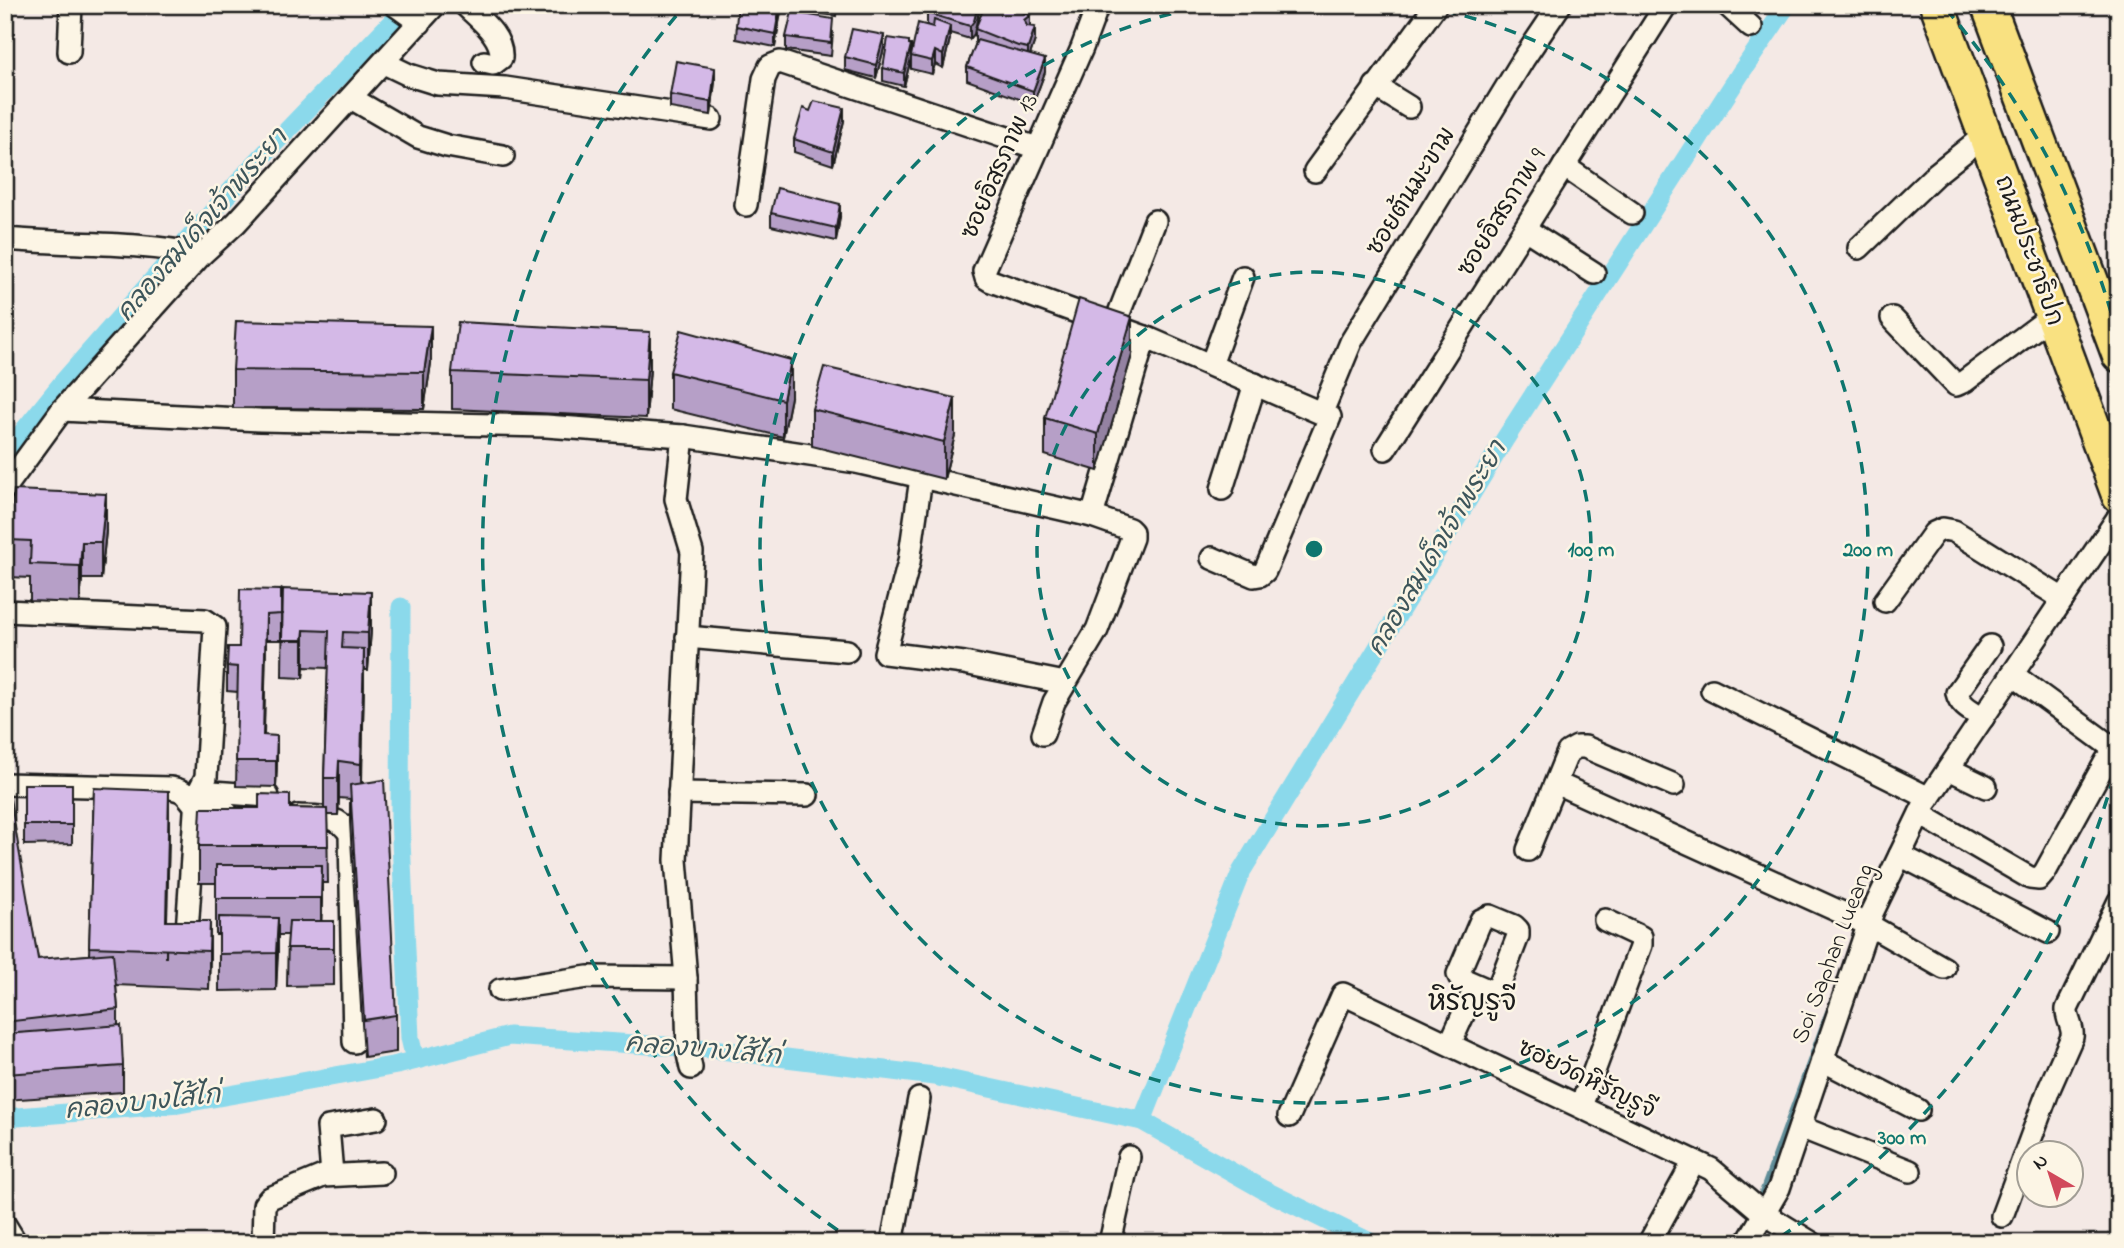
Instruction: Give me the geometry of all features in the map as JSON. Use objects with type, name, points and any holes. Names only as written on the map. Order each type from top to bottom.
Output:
[{"type":"main road","name":"ถนนประชาธิปก","points":[[1937,5],[2119,496]]},
{"type":"main road","name":"ถนนประชาธิปก","points":[[1988,5],[2116,340]]},
{"type":"street","points":[[69,52],[71,5]]},
{"type":"street","points":[[5,488],[61,410],[184,252],[236,223],[384,63],[405,12],[435,5]]},
{"type":"street","points":[[465,5],[501,45],[501,58],[494,64],[484,61]]},
{"type":"street","name":"ซอยอิสรภาพ 13","points":[[1098,5],[1082,48],[984,271],[986,278],[1145,337],[1326,415]]},
{"type":"street","points":[[1315,171],[1436,5]]},
{"type":"street","name":"ซอยต้นมะขาม","points":[[1212,558],[1254,576],[1265,571],[1326,415],[1351,342],[1523,60],[1560,5]]},
{"type":"street","name":"ซอยอิสรภาพ 9","points":[[1385,449],[1666,5]]},
{"type":"street","points":[[1727,5],[1751,27]]},
{"type":"street","points":[[746,205],[764,79],[770,66],[780,62],[1037,148]]},
{"type":"street","points":[[384,63],[439,85],[505,88],[711,119]]},
{"type":"street","points":[[1375,86],[1409,107]]},
{"type":"street","points":[[351,98],[418,137],[447,146],[503,156]]},
{"type":"street","points":[[1859,248],[1936,174],[1985,135]]},
{"type":"street","points":[[1564,166],[1632,213]]},
{"type":"street","points":[[1114,326],[1155,221]]},
{"type":"street","points":[[1525,229],[1594,273]]},
{"type":"street","points":[[5,239],[184,252]]},
{"type":"street","points":[[1211,365],[1243,277]]},
{"type":"street","points":[[1892,318],[1956,385],[2052,316]]},
{"type":"street","points":[[1092,516],[1145,337]]},
{"type":"street","points":[[1222,489],[1255,384]]},
{"type":"street","points":[[61,410],[260,420],[546,426],[683,436],[856,462],[1092,516],[1129,529],[1132,538],[1097,630],[1054,702],[1043,734]]},
{"type":"street","points":[[683,436],[676,499],[692,552],[676,860],[689,1055]]},
{"type":"street","points":[[921,478],[909,562],[886,653],[964,663],[1065,683]]},
{"type":"street","name":"Soi Saphan Lueang","points":[[1747,1243],[1756,1207],[1779,1188],[1869,925],[1924,806],[2119,516]]},
{"type":"street","points":[[1885,601],[1934,533],[1943,530],[1954,531],[2063,599]]},
{"type":"street","points":[[5,611],[210,622],[215,627],[206,777],[197,799],[186,947]]},
{"type":"street","points":[[687,637],[847,651]]},
{"type":"street","points":[[1983,718],[1964,705],[1957,693],[1990,646]]},
{"type":"street","points":[[1712,690],[1924,806],[2031,877],[2039,879],[2106,761],[2118,751],[2012,674]]},
{"type":"street","points":[[1528,850],[1568,752],[1577,747],[1585,747],[1674,785]]},
{"type":"street","points":[[1949,769],[1986,788]]},
{"type":"street","points":[[1556,783],[1869,925],[1944,968]]},
{"type":"street","points":[[5,784],[171,788],[197,799],[211,813],[328,818],[345,825],[350,834],[354,1042]]},
{"type":"street","points":[[680,793],[807,794]]},
{"type":"street","points":[[197,799],[268,796]]},
{"type":"street","points":[[1900,855],[2048,932]]},
{"type":"street","points":[[2002,1216],[2049,1089],[2072,1037],[2067,1009],[2117,908]]},
{"type":"street","points":[[1581,1106],[1641,945],[1641,937],[1634,932],[1605,920]]},
{"type":"street","points":[[500,990],[588,977],[685,978]]},
{"type":"street","points":[[1450,1044],[1476,985]]},
{"type":"street","name":"ซอยวัดหิรัญรูจี","points":[[1289,1116],[1343,994],[1711,1169],[1756,1207],[1812,1243]]},
{"type":"street","points":[[1822,1060],[1917,1110]]},
{"type":"street","points":[[892,1243],[919,1099]]},
{"type":"street","points":[[332,1174],[328,1127],[376,1119]]},
{"type":"street","points":[[1800,1127],[1910,1171]]},
{"type":"street","points":[[1110,1243],[1129,1157]]},
{"type":"street","points":[[1649,1243],[1694,1161]]},
{"type":"street","points":[[263,1243],[264,1205],[268,1199],[332,1174],[382,1173]]},
{"type":"street","points":[[5,1224],[16,1243]]},
{"type":"building","points":[[738,5],[780,5],[775,34],[736,26]]},
{"type":"building","points":[[929,5],[978,5],[970,26],[927,13]]},
{"type":"building","points":[[985,5],[1005,5],[1030,15],[1024,20],[1027,26],[1035,27],[1028,48],[975,29]]},
{"type":"building","points":[[792,12],[833,19],[831,43],[786,37]]},
{"type":"building","points":[[934,20],[950,26],[943,55],[935,51],[932,61],[911,56],[918,23],[933,27]]},
{"type":"building","points":[[852,29],[884,35],[876,65],[845,57]]},
{"type":"building","points":[[888,38],[909,41],[911,45],[904,73],[883,68]]},
{"type":"building","points":[[977,40],[1045,59],[1033,91],[967,67]]},
{"type":"building","points":[[676,61],[715,68],[711,102],[670,95]]},
{"type":"building","points":[[814,101],[844,108],[833,152],[794,139],[803,108],[810,111]]},
{"type":"building","points":[[777,188],[840,204],[836,228],[771,213]]},
{"type":"building","points":[[1079,299],[1132,317],[1098,434],[1045,418]]},
{"type":"building","points":[[236,321],[431,326],[424,372],[233,370]]},
{"type":"building","points":[[458,322],[650,332],[646,380],[452,372]]},
{"type":"building","points":[[681,330],[791,360],[783,400],[670,372]]},
{"type":"building","points":[[824,367],[955,398],[944,442],[812,409]]},
{"type":"building","points":[[14,490],[106,494],[101,542],[82,542],[80,566],[30,564],[31,541],[9,540]]},
{"type":"building","points":[[240,589],[281,590],[281,614],[266,615],[263,735],[277,736],[276,761],[236,761],[238,667],[227,666],[228,647],[239,647]]},
{"type":"building","points":[[283,589],[371,592],[368,633],[343,632],[342,648],[364,649],[361,764],[339,761],[338,778],[324,778],[329,631],[304,630],[303,640],[282,640]]},
{"type":"building","points":[[384,780],[396,1015],[364,1020],[350,785]]},
{"type":"building","points":[[5,781],[38,959],[113,953],[118,1009],[5,1022]]},
{"type":"building","points":[[24,784],[72,784],[72,825],[24,825]]},
{"type":"building","points":[[94,788],[169,791],[166,921],[210,921],[209,951],[89,947]]},
{"type":"building","points":[[259,794],[290,795],[290,808],[327,809],[328,846],[199,846],[201,808],[259,808]]},
{"type":"building","points":[[216,865],[322,865],[321,898],[216,898]]},
{"type":"building","points":[[219,917],[278,918],[276,953],[219,954]]},
{"type":"building","points":[[289,921],[334,921],[334,948],[287,948]]},
{"type":"building","points":[[121,1025],[123,1066],[5,1074],[5,1034]]},
{"type":"waterway","name":"คลองสมเด็จเจ้าพระยา","points":[[5,454],[63,382],[251,168],[408,5]]},
{"type":"waterway","name":"คลองสมเด็จเจ้าพระยา","points":[[1142,1121],[1241,872],[1505,439],[1787,5]]},
{"type":"waterway","points":[[401,607],[400,818],[410,1038],[415,1060]]},
{"type":"waterway","points":[[1758,1202],[1828,1010]]},
{"type":"waterway","name":"คลองบางไส้ไก่","points":[[5,1118],[179,1104],[397,1065],[509,1036],[712,1049],[934,1076],[1142,1121],[1262,1189],[1372,1243]]},
{"type":"district","name":"หิรัญรูจี","points":[[1472,1003]]}]
